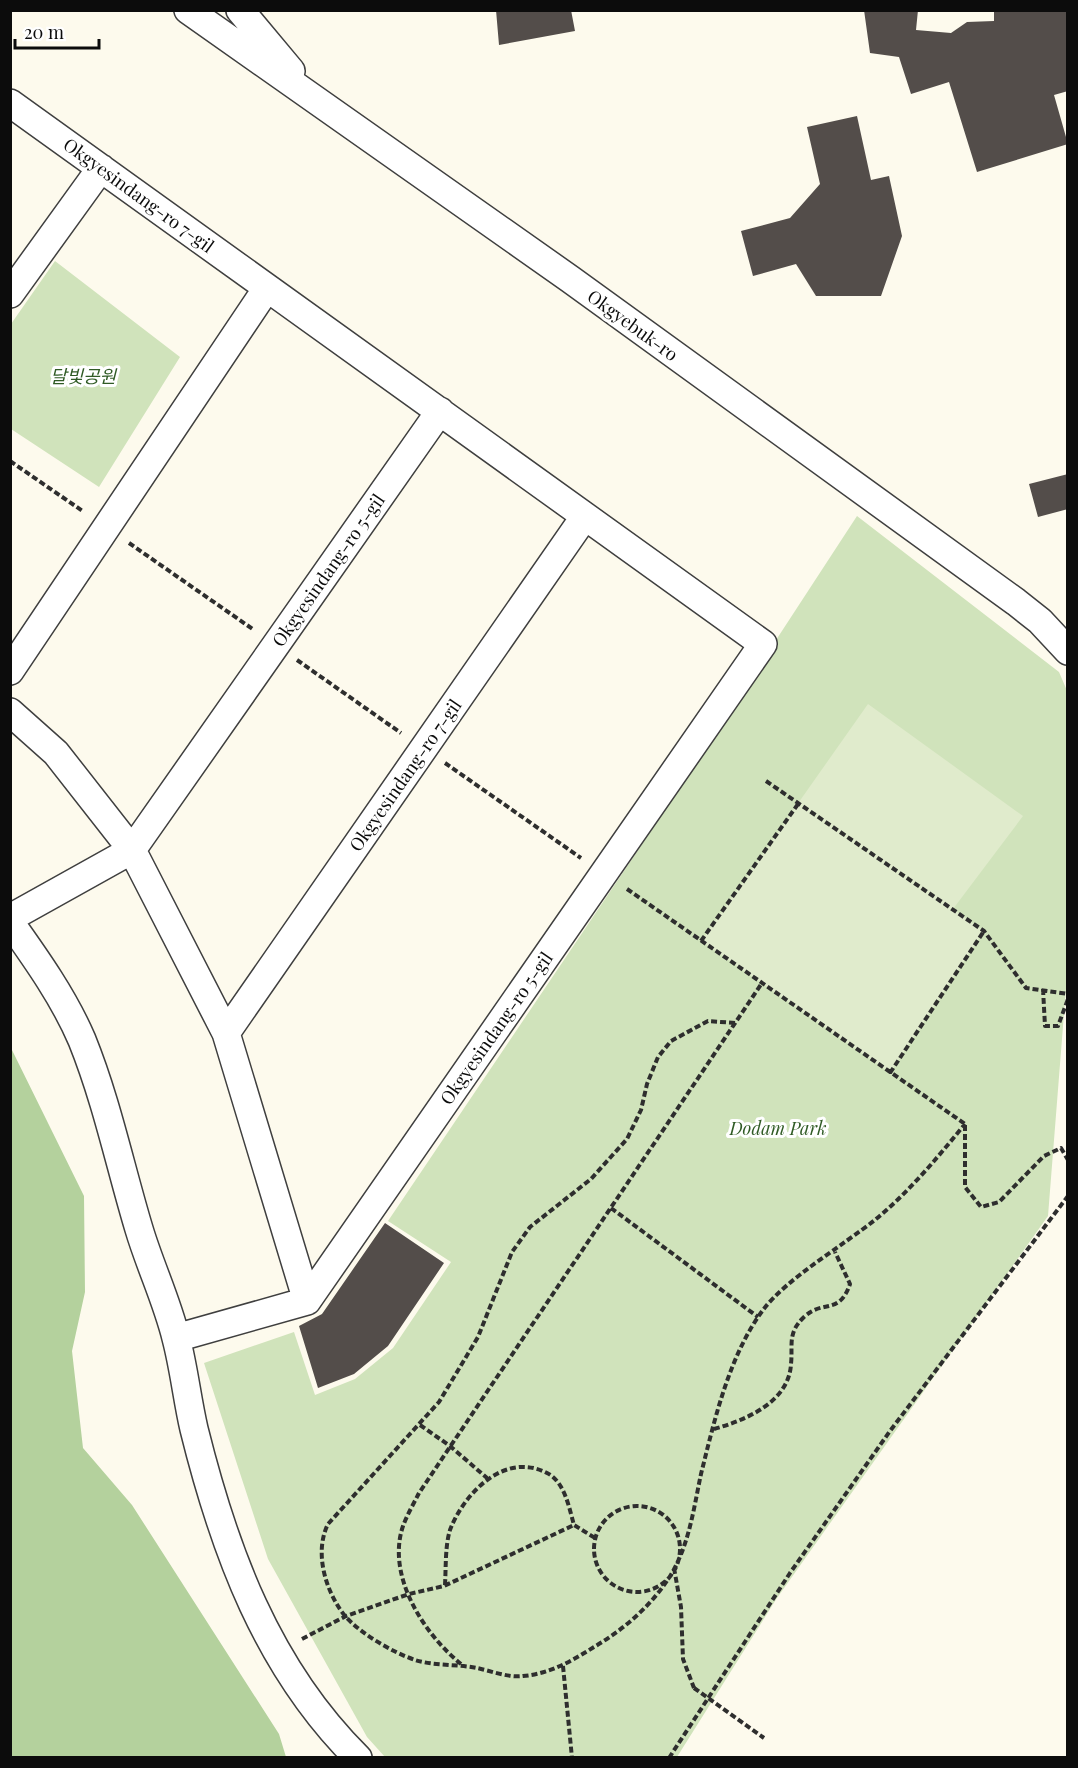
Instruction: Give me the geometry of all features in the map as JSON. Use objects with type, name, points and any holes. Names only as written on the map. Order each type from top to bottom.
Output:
[{"type":"street","name":"Okgyebuk-ro","points":[[188,10],[570,279],[1016,602],[1040,621],[1068,651]]},
{"type":"street","points":[[240,10],[317,101]]},
{"type":"street","name":"Okgyesindang-ro 7-gil","points":[[10,103],[764,644]]},
{"type":"street","points":[[10,294],[101,168]]},
{"type":"street","points":[[10,671],[267,288]]},
{"type":"street","name":"Okgyesindang-ro 5-gil","points":[[358,1758],[333,1732],[276,1653],[246,1589],[214,1505],[194,1426],[176,1338],[139,1228],[114,1129],[81,1039],[52,982],[10,920],[132,850],[440,411]]},
{"type":"street","name":"Okgyesindang-ro 7-gil","points":[[226,1033],[585,516]]},
{"type":"street","name":"Okgyesindang-ro 5-gil","points":[[307,1301],[764,644]]},
{"type":"street","points":[[10,712],[56,753],[132,850],[226,1033],[307,1301],[176,1338]]},
{"type":"path","points":[[10,461],[965,1124]]},
{"type":"path","points":[[766,781],[984,931],[1026,988],[1068,994]]},
{"type":"path","points":[[701,941],[798,804]]},
{"type":"path","points":[[890,1072],[984,931]]},
{"type":"path","points":[[462,1665],[441,1648],[409,1594],[398,1559],[403,1527],[419,1493],[450,1446],[762,983]]},
{"type":"path","points":[[1042,989],[1045,1026],[1058,1026],[1068,999]]},
{"type":"path","points":[[1068,1021],[1068,1026]]},
{"type":"path","points":[[735,1023],[708,1022],[698,1026],[671,1041],[658,1057],[647,1083],[641,1110],[627,1139],[591,1179],[530,1227],[512,1251],[478,1337],[439,1402],[345,1503],[321,1538],[321,1562],[331,1590],[345,1616],[377,1641],[416,1660],[462,1665],[521,1677],[563,1666],[633,1620],[664,1585],[679,1560],[696,1504],[714,1429],[739,1349],[758,1317],[792,1282],[835,1252],[911,1188],[965,1124]]},
{"type":"path","points":[[965,1124],[965,1187],[981,1207],[999,1202],[1044,1156],[1061,1148],[1068,1160]]},
{"type":"path","points":[[669,1758],[790,1573],[890,1431],[1068,1196]]},
{"type":"path","points":[[611,1208],[758,1317]]},
{"type":"path","points":[[714,1429],[735,1423],[770,1402],[785,1386],[790,1376],[792,1361],[789,1344],[804,1316],[818,1308],[833,1307],[845,1299],[850,1284],[835,1252]]},
{"type":"path","points":[[420,1425],[450,1446],[487,1478]]},
{"type":"path","points":[[444,1586],[450,1531],[465,1502],[487,1478],[513,1468],[547,1473],[562,1489],[574,1526],[595,1538]]},
{"type":"path","points":[[664,1585],[638,1593],[624,1591],[602,1575],[596,1562],[595,1538],[603,1522],[615,1512],[628,1507],[643,1506],[657,1510],[669,1519],[676,1532],[680,1546],[679,1560]]},
{"type":"path","points":[[276,1653],[345,1616],[409,1594],[444,1586],[574,1526]]},
{"type":"path","points":[[674,1568],[681,1607],[683,1659],[694,1688],[764,1738]]},
{"type":"path","points":[[563,1666],[572,1758]]},
{"type":"green space","name":"달빛공원","points":[[55,261],[180,357],[99,487],[11,429],[11,324]]},
{"type":"green space","name":"Dodam Park","points":[[857,516],[1059,672],[1068,693],[1068,963],[1048,1216],[777,1598],[677,1757],[385,1757],[367,1737],[268,1559],[204,1363],[294,1332],[315,1395],[355,1379],[393,1348],[451,1262],[388,1221],[661,816]]},
{"type":"green space","points":[[868,704],[1023,816],[953,909],[984,931],[890,1073],[701,941]]},
{"type":"green space","points":[[11,1048],[84,1196],[85,1292],[72,1351],[83,1448],[132,1505],[279,1734],[286,1757],[11,1757]]},
{"type":"building","points":[[496,10],[571,10],[575,31],[499,45]]},
{"type":"building","points":[[864,10],[918,10],[916,30],[951,33],[967,22],[994,21],[994,10],[1068,10],[1068,91],[1054,95],[1068,144],[977,172],[949,82],[911,94],[899,57],[870,53]]},
{"type":"building","points":[[857,116],[871,180],[889,176],[902,236],[881,296],[816,296],[796,264],[753,276],[741,231],[790,218],[820,184],[807,127]]},
{"type":"building","points":[[1068,474],[1068,509],[1038,517],[1029,484]]},
{"type":"building","points":[[385,1223],[444,1263],[388,1346],[354,1374],[318,1388],[299,1326],[322,1314]]}]
